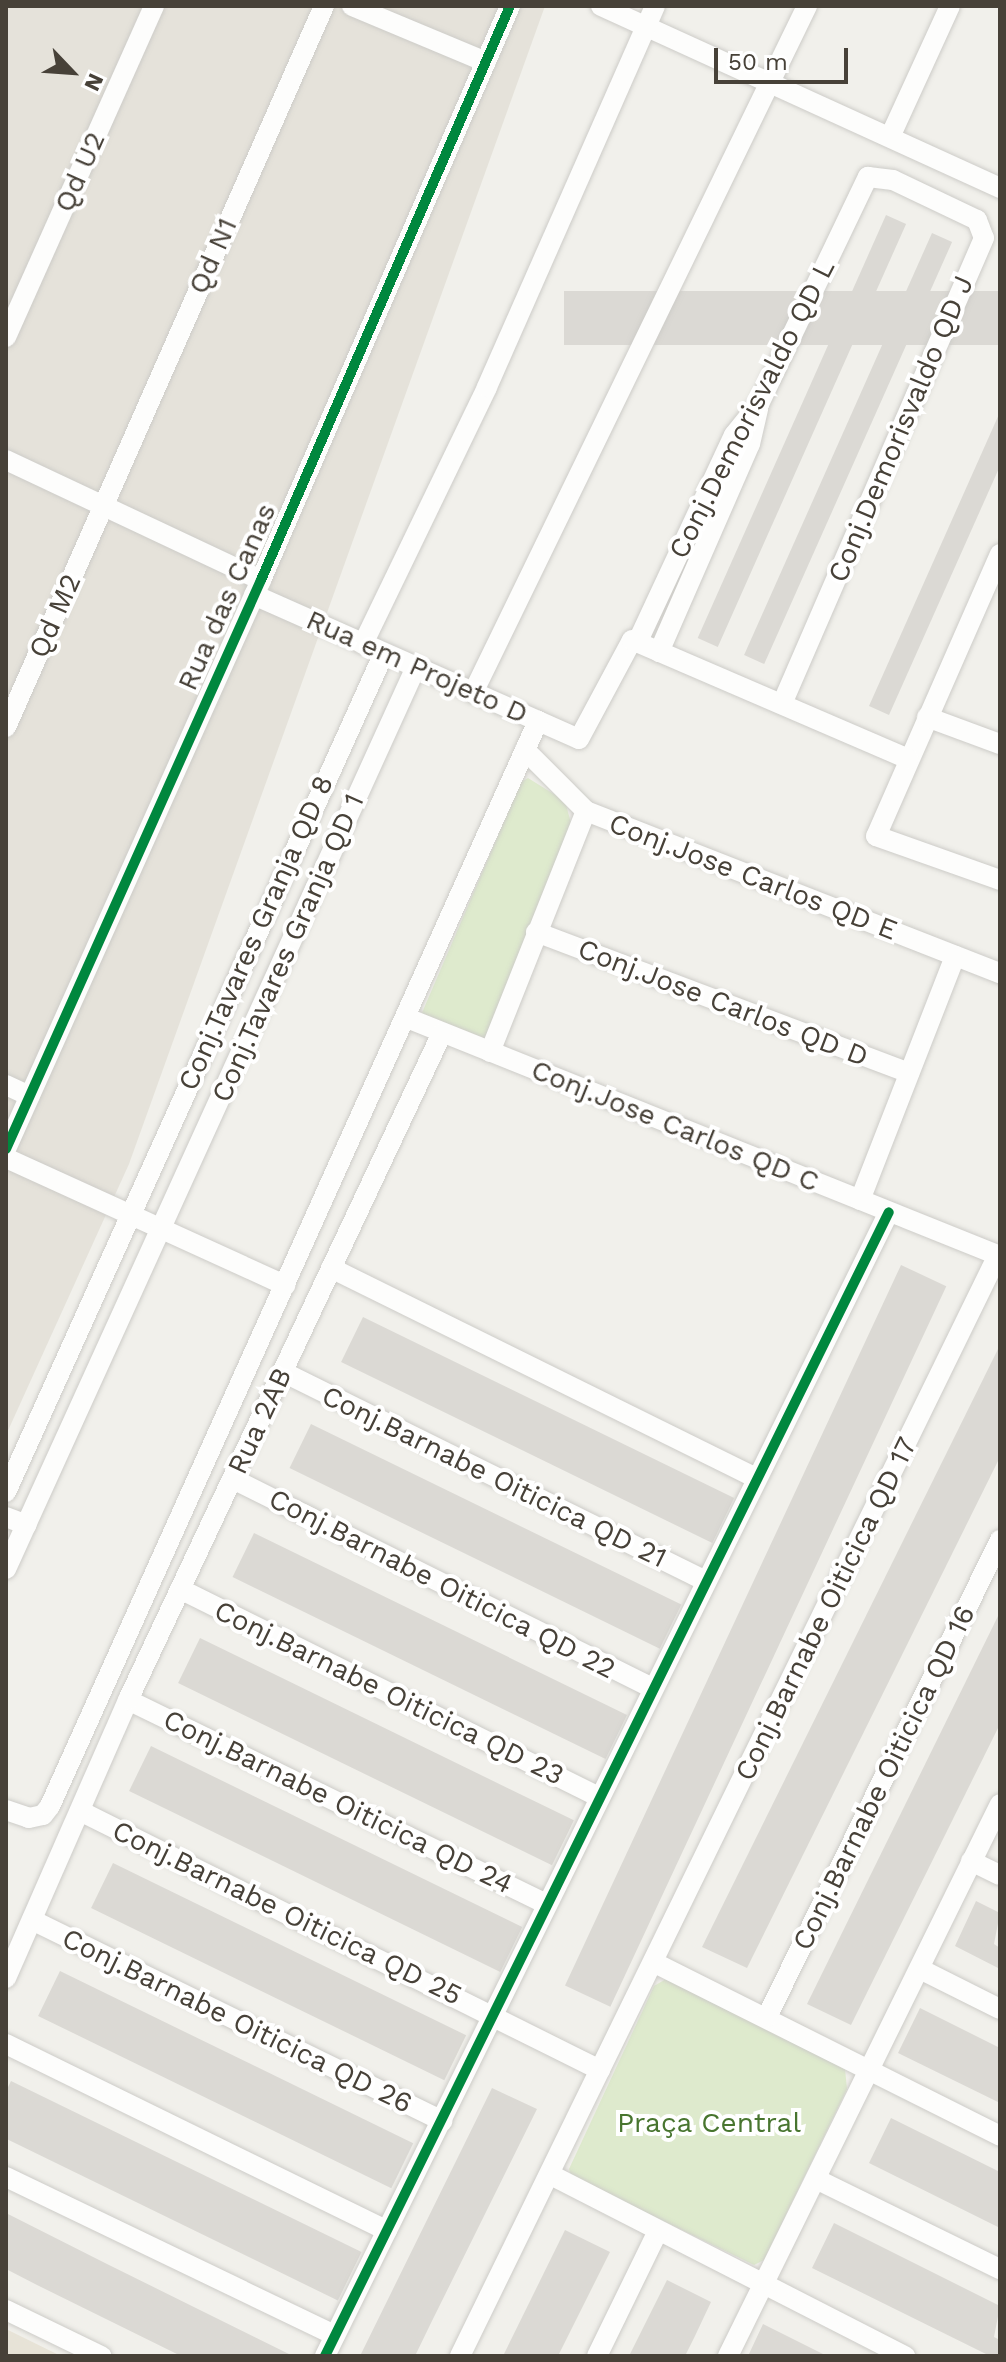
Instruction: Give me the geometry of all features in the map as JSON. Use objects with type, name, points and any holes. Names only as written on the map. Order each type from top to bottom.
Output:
[{"type":"street","name":"Qd U2","points":[[6,337],[154,6]]},
{"type":"street","name":"Qd N1","points":[[103,505],[324,6]]},
{"type":"street","points":[[352,6],[486,62]]},
{"type":"street","name":"Rua das Canas","points":[[6,1149],[20,1103],[258,588],[510,6]]},
{"type":"street","points":[[601,6],[1000,188]]},
{"type":"street","points":[[363,644],[487,387],[655,6]]},
{"type":"street","points":[[473,693],[807,6]]},
{"type":"street","points":[[890,137],[950,6]]},
{"type":"street","name":"Conj.Demorisvaldo QD L","points":[[579,739],[631,640],[637,643],[734,435],[759,404],[868,177]]},
{"type":"street","name":"Conj.Demorisvaldo QD J","points":[[782,704],[984,238],[982,225],[968,214],[893,180],[868,177]]},
{"type":"street","points":[[659,652],[750,444],[759,404]]},
{"type":"street","name":"Rua em Projeto D","points":[[6,460],[103,505],[363,644],[579,739]]},
{"type":"street","name":"Qd M2","points":[[6,727],[103,505]]},
{"type":"street","points":[[1000,554],[991,597],[927,717],[876,836],[1000,880]]},
{"type":"street","points":[[637,643],[908,759]]},
{"type":"street","name":"Conj.Tavares Granja QD 8","points":[[6,1492],[384,653]]},
{"type":"street","name":"Conj.Tavares Granja QD 1","points":[[6,1569],[416,667]]},
{"type":"street","points":[[927,717],[1000,744]]},
{"type":"street","points":[[6,1810],[29,1818],[43,1815],[50,1806],[538,721]]},
{"type":"street","name":"Conj.Jose Carlos QD E","points":[[525,750],[586,811],[1000,973]]},
{"type":"street","points":[[490,1052],[586,811]]},
{"type":"street","name":"Conj.Jose Carlos QD D","points":[[536,932],[909,1073]]},
{"type":"street","points":[[860,1200],[955,956]]},
{"type":"street","name":"Conj.Jose Carlos QD C","points":[[407,1018],[999,1256]]},
{"type":"street","name":"Rua 2AB","points":[[6,1978],[128,1700],[442,1033]]},
{"type":"street","points":[[6,1085],[20,1103]]},
{"type":"street","points":[[6,1158],[285,1285]]},
{"type":"street","points":[[325,2356],[755,1478],[889,1212]]},
{"type":"street","name":"Conj.Barnabe Oiticica QD 17","points":[[460,2356],[999,1256]]},
{"type":"street","points":[[331,1268],[755,1478]]},
{"type":"street","name":"Conj.Barnabe Oiticica QD 21","points":[[283,1372],[705,1581]]},
{"type":"street","name":"Conj.Barnabe Oiticica QD 22","points":[[233,1479],[652,1688]]},
{"type":"street","points":[[6,1517],[27,1525]]},
{"type":"street","name":"Conj.Barnabe Oiticica QD 16","points":[[767,2017],[1000,1540]]},
{"type":"street","name":"Conj.Barnabe Oiticica QD 23","points":[[180,1589],[599,1797]]},
{"type":"street","name":"Conj.Barnabe Oiticica QD 24","points":[[128,1700],[547,1904]]},
{"type":"street","points":[[728,2356],[1000,1804]]},
{"type":"street","name":"Conj.Barnabe Oiticica QD 25","points":[[80,1811],[600,2070]]},
{"type":"street","points":[[971,1861],[1000,1875]]},
{"type":"street","name":"Conj.Barnabe Oiticica QD 26","points":[[32,1920],[442,2121]]},
{"type":"street","points":[[655,1963],[1000,2136]]},
{"type":"street","points":[[920,1969],[1000,2009]]},
{"type":"street","points":[[6,2044],[387,2231]]},
{"type":"street","points":[[551,2175],[657,2233],[905,2356]]},
{"type":"street","points":[[6,2177],[335,2335]]},
{"type":"street","points":[[816,2179],[1000,2269]]},
{"type":"street","points":[[597,2356],[657,2233]]},
{"type":"street","points":[[6,2310],[101,2356]]},
{"type":"shaded area","points":[[6,6],[545,6],[129,1164],[6,1435]]},
{"type":"shaded area","points":[[6,2329],[61,2356],[6,2356]]},
{"type":"green space","points":[[528,778],[565,801],[571,823],[484,1042],[421,1015],[521,782]]},
{"type":"green space","name":"Praça Central","points":[[666,1979],[845,2069],[847,2089],[764,2260],[754,2265],[571,2176],[569,2169],[654,1986]]},
{"type":"building","points":[[886,215],[906,224],[718,647],[698,638]]},
{"type":"building","points":[[932,233],[952,242],[764,664],[744,655]]},
{"type":"building","points":[[564,291],[1000,291],[1000,345],[564,345]]},
{"type":"building","points":[[1000,412],[1000,466],[889,715],[869,706]]},
{"type":"building","points":[[901,1265],[946,1286],[610,2007],[565,1986]]},
{"type":"building","points":[[363,1317],[734,1498],[712,1543],[341,1362]]},
{"type":"building","points":[[1000,1345],[1000,1457],[747,1968],[702,1947]]},
{"type":"building","points":[[311,1424],[681,1605],[660,1649],[290,1468]]},
{"type":"building","points":[[254,1533],[627,1715],[606,1759],[233,1577]]},
{"type":"building","points":[[1000,1612],[1000,1724],[851,2025],[807,2004]]},
{"type":"building","points":[[200,1638],[574,1820],[552,1865],[178,1683]]},
{"type":"building","points":[[151,1746],[522,1927],[500,1972],[129,1791]]},
{"type":"building","points":[[113,1863],[466,2035],[444,2080],[91,1908]]},
{"type":"building","points":[[976,1901],[1000,1913],[994,1944],[1000,1948],[1000,1969],[955,1946]]},
{"type":"building","points":[[60,1971],[413,2143],[391,2188],[38,2016]]},
{"type":"building","points":[[920,2008],[1000,2048],[1000,2103],[898,2053]]},
{"type":"building","points":[[11,2081],[362,2252],[338,2300],[6,2139],[6,2091]]},
{"type":"building","points":[[492,2088],[537,2109],[415,2356],[360,2356]]},
{"type":"building","points":[[891,2118],[1000,2172],[1000,2228],[869,2163]]},
{"type":"building","points":[[6,2213],[293,2356],[181,2356],[37,2285],[6,2269]]},
{"type":"building","points":[[834,2223],[1000,2306],[994,2337],[1000,2340],[1000,2356],[990,2356],[812,2268]]},
{"type":"building","points":[[565,2230],[610,2252],[558,2356],[503,2356]]},
{"type":"building","points":[[667,2280],[711,2302],[685,2356],[629,2356]]},
{"type":"building","points":[[763,2324],[827,2356],[748,2356]]},
{"type":"cycle path","points":[[6,1149],[261,580],[510,6]]},
{"type":"cycle path","points":[[325,2356],[889,1212]]}]
